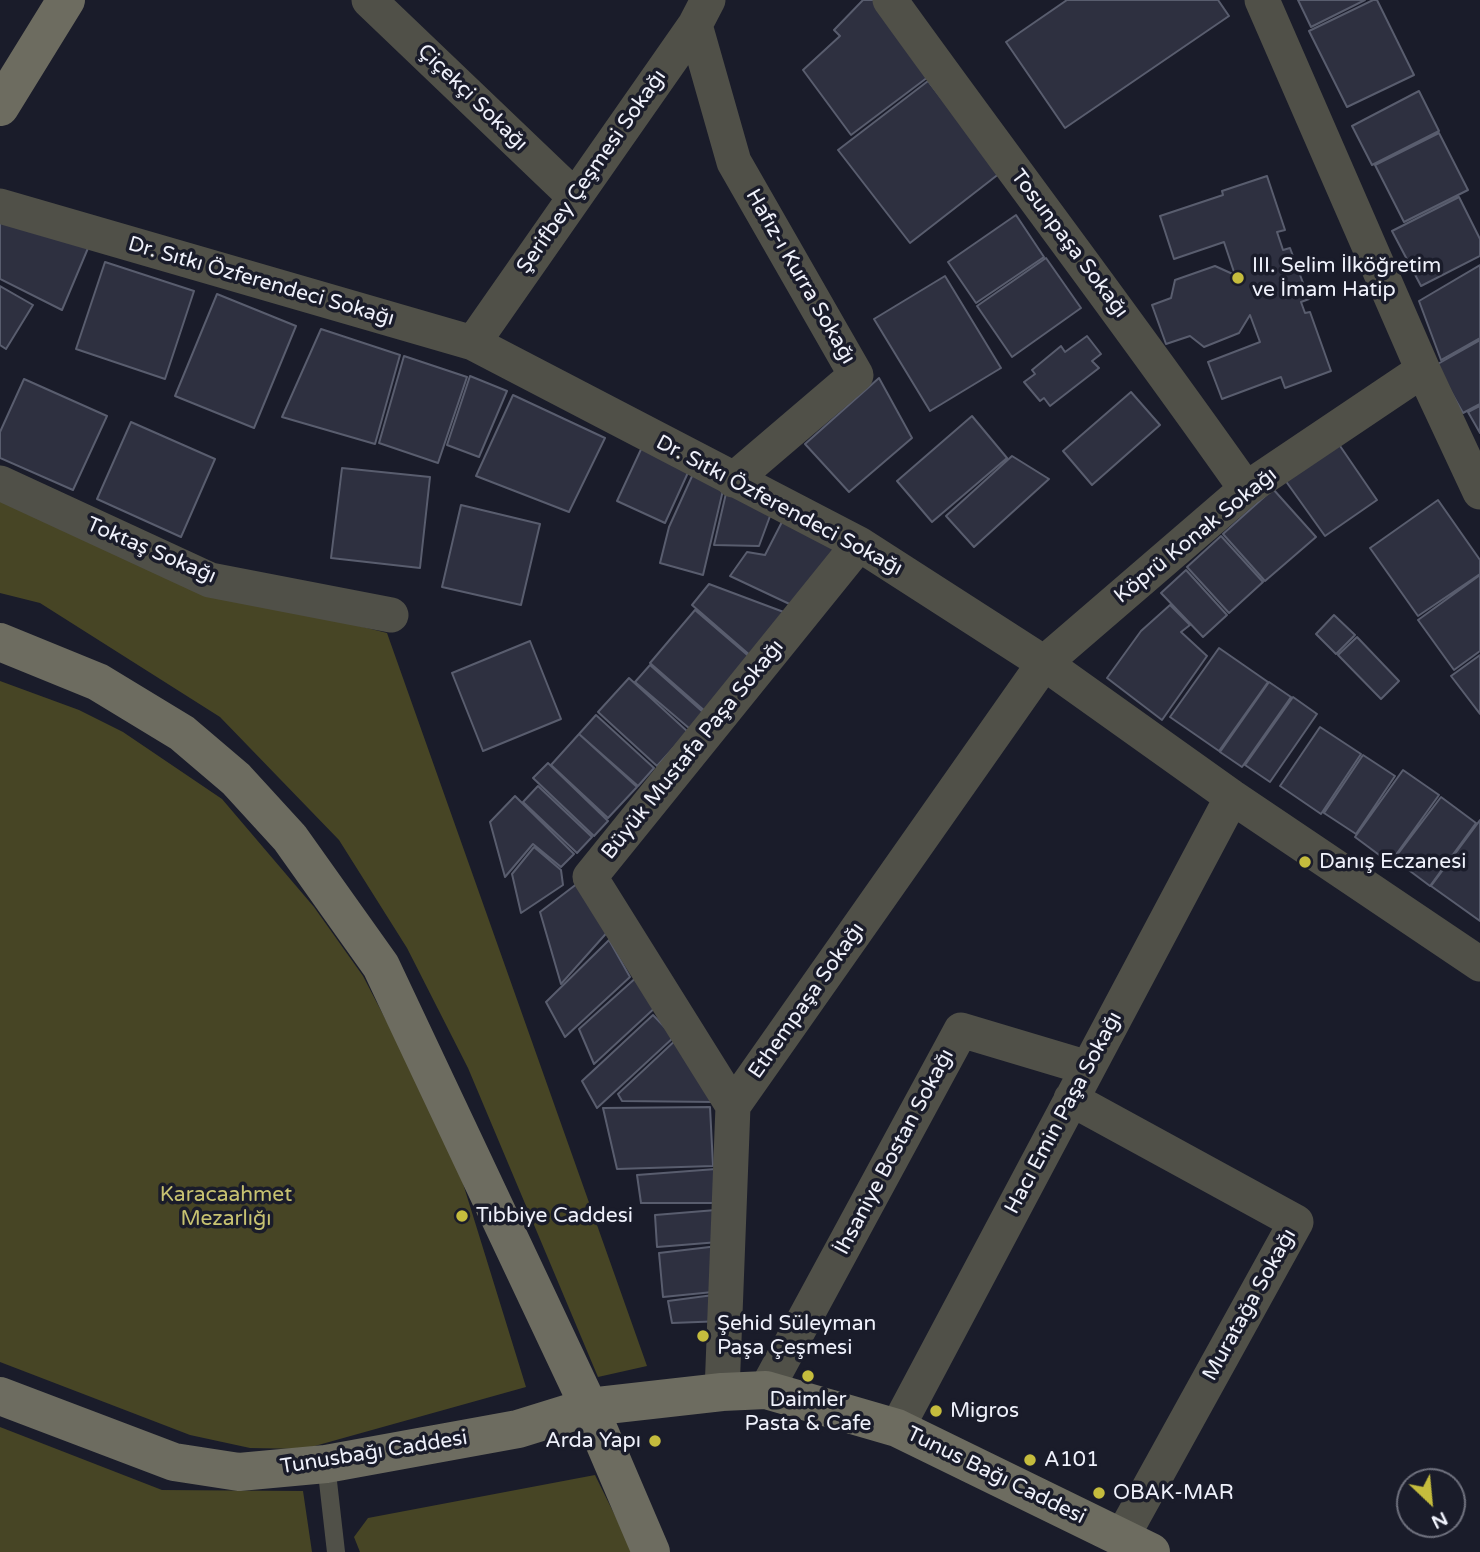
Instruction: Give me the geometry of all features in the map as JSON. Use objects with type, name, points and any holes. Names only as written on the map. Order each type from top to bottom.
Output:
[{"type":"main road","points":[[0,107],[66,0]]},
{"type":"main road","points":[[0,642],[98,682],[182,733],[236,779],[290,838],[381,966],[589,1407],[651,1552]]},
{"type":"main road","name":"Tunus Bağı Caddesi","points":[[589,1407],[722,1392],[766,1390],[897,1428],[1136,1545]]},
{"type":"main road","name":"Tunusbağı Caddesi","points":[[0,1396],[174,1462],[239,1472],[327,1464],[518,1429],[589,1407]]},
{"type":"street","name":"Çiçekçi Sokağı","points":[[369,0],[575,197]]},
{"type":"street","name":"Tosunpaşa Sokağı","points":[[890,0],[1042,211],[1145,345],[1246,489]]},
{"type":"street","points":[[1262,0],[1423,370],[1480,492]]},
{"type":"street","name":"Şerifbey Çeşmesi Sokağı","points":[[473,343],[702,12]]},
{"type":"street","name":"Hafız-ı Kurra Sokağı","points":[[702,12],[734,162],[856,375],[733,480]]},
{"type":"street","name":"Dr. Sıtkı Özferendeci Sokağı","points":[[0,206],[473,343],[859,544],[1044,663],[1232,797],[1480,964]]},
{"type":"street","name":"Köprü Konak Sokağı","points":[[1044,663],[1246,489],[1423,370]]},
{"type":"street","name":"Toktaş Sokağı","points":[[0,483],[210,580],[391,615]]},
{"type":"street","name":"Büyük Mustafa Paşa Sokağı","points":[[733,1106],[590,877],[859,544]]},
{"type":"street","name":"Ethempaşa Sokağı","points":[[733,1106],[1044,663]]},
{"type":"street","name":"Hacı Emin Paşa Sokağı","points":[[897,1428],[1232,797]]},
{"type":"street","name":"İhsaniye Bostan Sokağı","points":[[766,1390],[961,1030],[1088,1068]]},
{"type":"street","name":"Muratağa Sokağı","points":[[1071,1099],[1296,1222],[1136,1545]]},
{"type":"street","points":[[722,1392],[733,1106]]},
{"type":"lane","points":[[327,1464],[336,1552]]},
{"type":"green space","points":[[0,495],[208,588],[387,633],[647,1366],[598,1377],[468,1068],[407,948],[339,840],[220,717],[40,603],[0,593]]},
{"type":"green space","name":"Karacaahmet Mezarlığı","points":[[0,681],[79,710],[123,732],[222,799],[314,907],[363,976],[415,1076],[461,1177],[526,1387],[304,1449],[250,1448],[190,1435],[0,1362]]},
{"type":"green space","points":[[0,1427],[162,1490],[303,1491],[312,1552],[0,1552]]},
{"type":"green space","points":[[595,1475],[633,1552],[360,1552],[354,1537],[368,1518]]},
{"type":"building","points":[[863,0],[880,0],[936,71],[851,135],[803,70],[840,36],[834,30]]},
{"type":"building","points":[[1067,0],[1218,0],[1229,16],[1065,128],[1006,42]]},
{"type":"building","points":[[1298,0],[1365,0],[1311,27]]},
{"type":"building","points":[[1377,0],[1414,75],[1347,107],[1309,31]]},
{"type":"building","points":[[928,81],[1000,173],[910,243],[838,150]]},
{"type":"building","points":[[1419,91],[1439,131],[1372,165],[1352,126]]},
{"type":"building","points":[[1439,133],[1468,190],[1404,222],[1375,165]]},
{"type":"building","points":[[1267,176],[1285,230],[1277,232],[1283,250],[1290,248],[1309,299],[1301,302],[1305,313],[1310,312],[1331,371],[1285,388],[1281,377],[1222,399],[1208,362],[1260,342],[1250,315],[1239,333],[1204,347],[1190,336],[1166,344],[1152,305],[1171,298],[1175,280],[1215,266],[1235,275],[1224,242],[1174,259],[1160,216],[1223,195],[1222,191]]},
{"type":"building","points":[[1459,197],[1480,239],[1480,256],[1421,286],[1392,231]]},
{"type":"building","points":[[0,213],[91,241],[62,310],[0,279]]},
{"type":"building","points":[[1016,215],[1044,257],[976,303],[948,262]]},
{"type":"building","points":[[1046,258],[1081,308],[1012,357],[977,306]]},
{"type":"building","points":[[105,262],[194,291],[165,379],[76,349]]},
{"type":"building","points":[[1480,265],[1480,338],[1441,360],[1419,301]]},
{"type":"building","points":[[945,276],[1001,368],[930,411],[874,319]]},
{"type":"building","points":[[0,286],[33,305],[6,349],[0,345]]},
{"type":"building","points":[[217,294],[296,326],[254,428],[175,396]]},
{"type":"building","points":[[321,329],[400,355],[375,444],[282,417]]},
{"type":"building","points":[[1087,336],[1101,354],[1092,361],[1099,368],[1050,406],[1044,398],[1040,401],[1024,382],[1035,374],[1032,370],[1061,346],[1065,352]]},
{"type":"building","points":[[1480,340],[1480,404],[1463,413],[1436,365]]},
{"type":"building","points":[[404,356],[467,377],[438,463],[379,443]]},
{"type":"building","points":[[470,376],[507,391],[479,457],[447,445]]},
{"type":"building","points":[[879,378],[912,438],[849,492],[805,444]]},
{"type":"building","points":[[24,379],[107,416],[73,490],[0,458],[0,432]]},
{"type":"building","points":[[1131,392],[1160,425],[1092,485],[1063,451]]},
{"type":"building","points":[[513,395],[605,438],[569,512],[476,476]]},
{"type":"building","points":[[1480,406],[1480,433],[1468,412]]},
{"type":"building","points":[[972,416],[1007,458],[932,522],[897,481]]},
{"type":"building","points":[[131,422],[215,459],[181,537],[97,499]]},
{"type":"building","points":[[1338,443],[1377,500],[1325,536],[1285,480]]},
{"type":"building","points":[[643,445],[691,466],[665,523],[617,501]]},
{"type":"building","points":[[1012,456],[1049,479],[974,547],[946,516]]},
{"type":"building","points":[[342,468],[430,477],[420,568],[331,558]]},
{"type":"building","points":[[693,474],[724,486],[703,575],[660,563],[669,527]]},
{"type":"building","points":[[727,489],[773,508],[759,546],[714,545]]},
{"type":"building","points":[[1273,489],[1316,537],[1265,581],[1223,534]]},
{"type":"building","points":[[1438,500],[1480,560],[1480,574],[1418,616],[1370,548]]},
{"type":"building","points":[[461,505],[540,524],[521,605],[442,587]]},
{"type":"building","points":[[785,516],[850,545],[798,608],[730,576],[747,552],[765,555]]},
{"type":"building","points":[[1221,536],[1263,582],[1229,613],[1187,567]]},
{"type":"building","points":[[1186,570],[1227,615],[1203,637],[1161,593]]},
{"type":"building","points":[[1480,575],[1480,651],[1454,670],[1418,620]]},
{"type":"building","points":[[709,584],[789,614],[752,657],[692,605]]},
{"type":"building","points":[[1170,605],[1190,625],[1181,632],[1207,656],[1162,720],[1107,678],[1141,631]]},
{"type":"building","points":[[695,610],[752,659],[706,712],[650,663]]},
{"type":"building","points":[[1334,615],[1355,635],[1336,654],[1316,634]]},
{"type":"building","points":[[1357,637],[1399,681],[1381,699],[1338,655]]},
{"type":"building","points":[[530,641],[561,719],[483,751],[452,673]]},
{"type":"building","points":[[1219,648],[1268,682],[1219,751],[1170,717]]},
{"type":"building","points":[[1480,655],[1480,714],[1451,676]]},
{"type":"building","points":[[650,665],[704,713],[690,729],[635,682]]},
{"type":"building","points":[[629,678],[688,732],[657,766],[598,712]]},
{"type":"building","points":[[1269,682],[1291,697],[1242,767],[1220,752]]},
{"type":"building","points":[[1293,697],[1317,714],[1270,782],[1245,765]]},
{"type":"building","points":[[596,715],[654,768],[638,786],[579,734]]},
{"type":"building","points":[[1320,727],[1361,754],[1321,814],[1280,786]]},
{"type":"building","points":[[579,734],[637,787],[608,818],[551,765]]},
{"type":"building","points":[[1363,755],[1395,776],[1356,834],[1324,813]]},
{"type":"building","points":[[548,763],[608,821],[594,836],[533,778]]},
{"type":"building","points":[[1403,770],[1439,795],[1390,863],[1355,837]]},
{"type":"building","points":[[538,786],[592,837],[577,853],[523,802]]},
{"type":"building","points":[[515,796],[574,854],[561,867],[533,844],[505,877],[490,822]]},
{"type":"building","points":[[1441,797],[1476,823],[1430,886],[1394,859]]},
{"type":"building","points":[[1480,820],[1480,921],[1431,886]]},
{"type":"building","points":[[534,847],[561,870],[563,885],[521,913],[512,874]]},
{"type":"building","points":[[578,883],[611,928],[561,984],[540,912]]},
{"type":"building","points":[[609,940],[630,977],[565,1037],[546,1002]]},
{"type":"building","points":[[639,975],[658,1005],[594,1064],[579,1029]]},
{"type":"building","points":[[653,1015],[674,1037],[597,1108],[582,1081]]},
{"type":"building","points":[[679,1037],[715,1102],[622,1101],[618,1094]]},
{"type":"building","points":[[710,1107],[713,1166],[617,1169],[603,1108]]},
{"type":"building","points":[[716,1169],[717,1203],[641,1203],[637,1175]]},
{"type":"building","points":[[716,1210],[719,1242],[657,1247],[655,1215]]},
{"type":"building","points":[[718,1246],[723,1291],[663,1297],[659,1253]]},
{"type":"building","points":[[721,1294],[724,1321],[672,1323],[668,1301]]},
{"type":"place","name":"III. Selim İlköğretim ve İmam Hatip","points":[[1238,278]]},
{"type":"place","name":"Danış Eczanesi","points":[[1305,862]]},
{"type":"place","name":"Tıbbiye Caddesi","points":[[462,1216]]},
{"type":"place","name":"Şehid Süleyman Paşa Çeşmesi","points":[[703,1336]]},
{"type":"place","name":"Daimler Pasta & Cafe","points":[[808,1376]]},
{"type":"place","name":"Migros","points":[[936,1411]]},
{"type":"place","name":"Arda Yapı","points":[[655,1441]]},
{"type":"place","name":"A101","points":[[1030,1460]]},
{"type":"place","name":"OBAK-MAR","points":[[1099,1493]]}]
